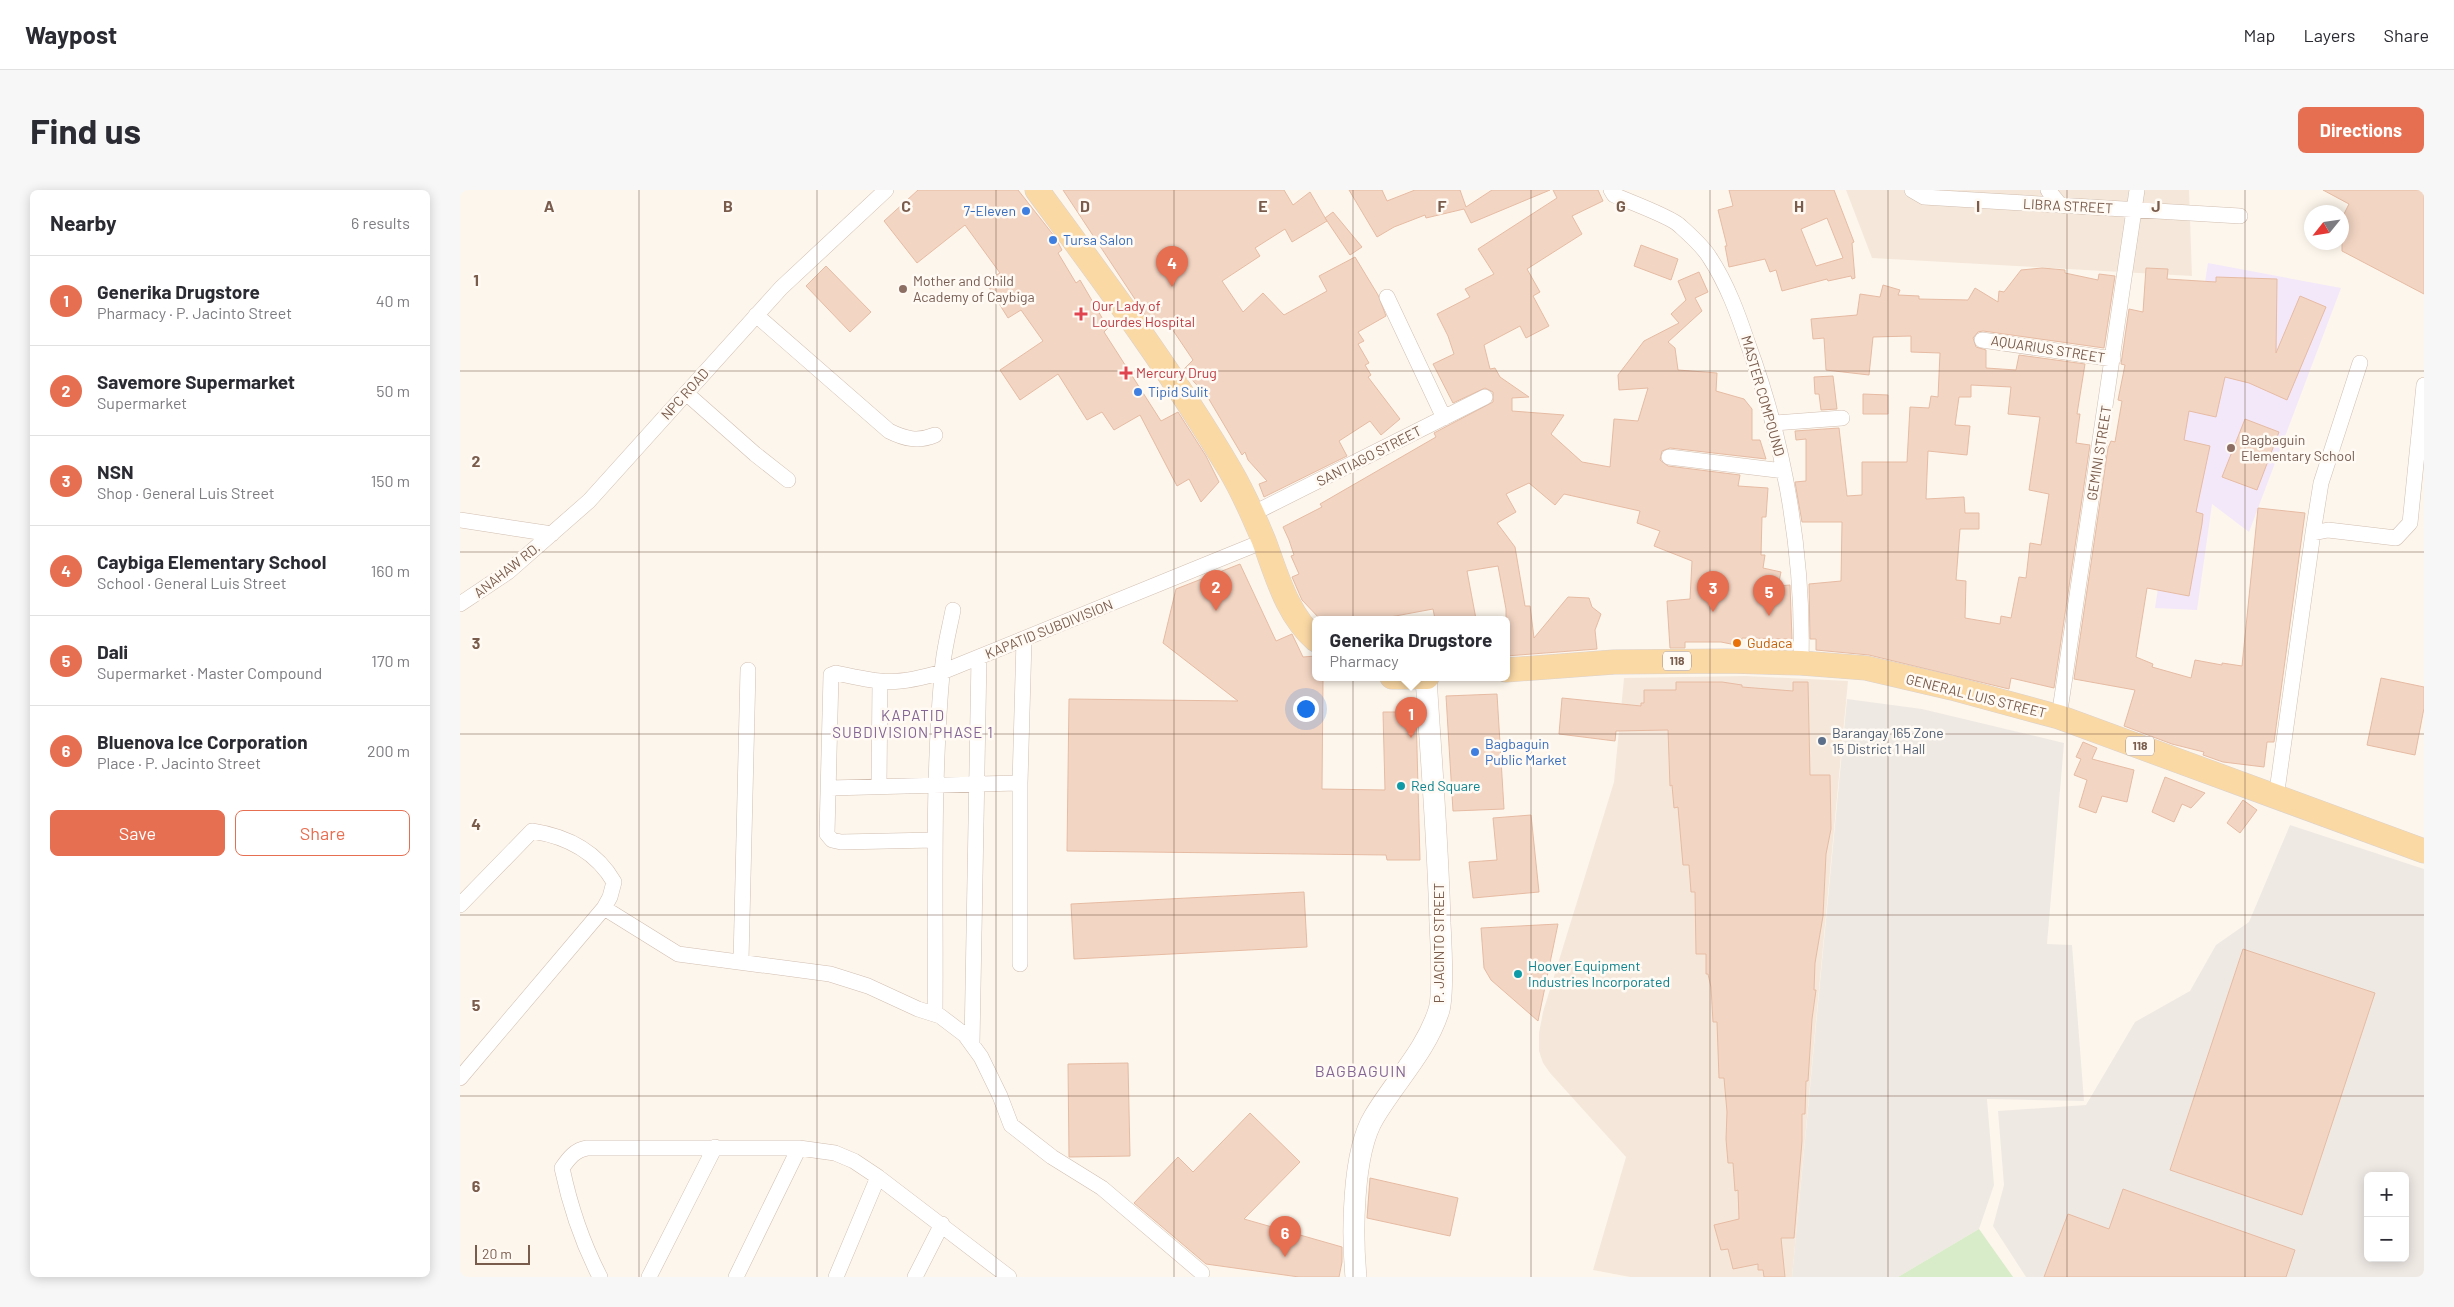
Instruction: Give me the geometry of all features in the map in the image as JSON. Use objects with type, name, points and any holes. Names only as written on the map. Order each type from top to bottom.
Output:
[{"type":"main road","points":[[1037,190],[1175,385],[1231,472],[1264,541],[1292,611],[1312,635]]},
{"type":"main road","name":"GENERAL LUIS STREET","points":[[1510,670],[1614,662],[1727,661],[1801,663],[1866,668],[1952,688],[2059,717],[2424,851]]},
{"type":"street","name":"NPC ROAD","points":[[552,534],[599,490],[756,315],[807,262],[886,190]]},
{"type":"street","name":"MASTER COMPOUND","points":[[1611,190],[1614,195],[1677,223],[1709,256],[1734,305],[1774,423],[1784,470],[1793,532],[1802,629],[1801,663]]},
{"type":"street","name":"LIBRA STREET","points":[[1912,190],[1924,197],[2240,216]]},
{"type":"street","points":[[2048,190],[2061,206]]},
{"type":"street","name":"GEMINI STREET","points":[[2059,717],[2138,190]]},
{"type":"street","points":[[1388,297],[1444,418]]},
{"type":"street","points":[[756,315],[889,431],[912,440],[926,439],[935,435]]},
{"type":"street","name":"AQUARIUS STREET","points":[[1982,340],[2113,359]]},
{"type":"street","points":[[2276,798],[2313,533],[2322,482],[2360,363]]},
{"type":"street","points":[[2313,533],[2328,530],[2396,538],[2410,523],[2424,385]]},
{"type":"street","points":[[686,393],[755,454],[788,480]]},
{"type":"street","name":"SANTIAGO STREET","points":[[1252,514],[1485,397]]},
{"type":"street","points":[[1774,423],[1842,418]]},
{"type":"street","points":[[1669,457],[1784,470]]},
{"type":"street","points":[[460,520],[552,534]]},
{"type":"street","name":"ANAHAW RD.","points":[[460,604],[488,587],[552,534]]},
{"type":"street","name":"KAPATID SUBDIVISION","points":[[830,788],[830,678],[836,672],[880,682],[906,682],[942,672],[1264,541]]},
{"type":"street","points":[[935,1014],[934,840],[936,785],[942,672],[952,610]]},
{"type":"street","points":[[1020,964],[1020,783],[1024,640]]},
{"type":"street","points":[[972,1044],[979,657]]},
{"type":"street","points":[[742,961],[748,670]]},
{"type":"street","name":"P. JACINTO STREET","points":[[1356,1277],[1353,1232],[1355,1202],[1365,1140],[1373,1118],[1424,1046],[1439,1009],[1441,958],[1438,852],[1427,681]]},
{"type":"street","points":[[879,786],[880,682]]},
{"type":"street","points":[[934,840],[841,842],[832,840],[827,834],[830,788],[1020,783]]},
{"type":"street","points":[[460,905],[532,831],[551,834],[587,851],[607,870],[614,882],[610,897],[604,908],[460,1078]]},
{"type":"street","points":[[604,908],[678,954],[830,974],[868,986],[954,1024],[972,1044],[995,1083],[1011,1124],[1052,1157],[1102,1188],[1202,1273]]},
{"type":"street","points":[[649,1277],[715,1147]]},
{"type":"street","points":[[600,1277],[580,1236],[566,1188],[562,1168],[568,1158],[580,1149],[587,1148],[715,1147],[799,1148],[835,1153],[854,1161],[942,1224],[1009,1277]]},
{"type":"street","points":[[736,1277],[799,1148]]},
{"type":"street","points":[[836,1277],[878,1177]]},
{"type":"street","points":[[915,1277],[942,1224]]},
{"type":"shaded area","points":[[1846,190],[2189,190],[2192,276],[1872,258]]},
{"type":"shaded area","name":"Bagbaguin Elementary School","points":[[2208,263],[2341,288],[2249,532],[2212,504],[2197,610],[2155,608]]},
{"type":"shaded area","points":[[1746,676],[1848,681],[1792,1277],[1630,1277],[1593,1270],[1626,1157],[1550,1073],[1543,1063],[1539,1051],[1539,1033],[1543,1012],[1614,782],[1624,678]]},
{"type":"shaded area","points":[[1847,699],[1922,709],[2064,743],[2047,944],[2072,945],[2084,1101],[1987,1099],[1994,1185],[1979,1229],[1898,1277],[1792,1277]]},
{"type":"shaded area","points":[[2290,825],[2424,869],[2424,1277],[2026,1277],[1993,1226],[2004,1185],[1998,1111],[2086,1105],[2135,1022],[2190,991],[2216,945],[2249,922]]},
{"type":"green space","points":[[1979,1229],[2013,1277],[1898,1277]]},
{"type":"building","points":[[918,190],[1018,190],[1055,237],[1062,250],[1058,253],[1076,283],[1080,280],[1108,328],[1104,332],[1161,421],[1178,412],[1206,456],[1219,482],[1201,502],[1189,479],[1177,486],[1140,415],[1114,430],[1102,412],[1087,420],[1058,374],[1020,400],[1000,370],[1043,341],[1021,310],[1008,318],[985,281],[1000,273],[965,225],[917,263],[884,221]]},
{"type":"building","points":[[1063,190],[1284,190],[1293,205],[1310,192],[1327,221],[1292,242],[1285,229],[1255,248],[1260,256],[1222,281],[1243,312],[1263,293],[1284,315],[1327,291],[1319,276],[1355,257],[1378,295],[1386,316],[1358,332],[1364,341],[1358,344],[1369,363],[1365,365],[1371,375],[1368,377],[1400,419],[1381,435],[1370,421],[1339,441],[1347,456],[1264,497],[1259,484],[1267,481],[1248,460],[1245,452],[1242,455],[1207,396],[1183,370],[1193,360],[1166,320],[1154,328]]},
{"type":"building","points":[[1349,190],[1382,190],[1387,201],[1415,190],[1460,190],[1466,207],[1492,190],[1550,190],[1471,223],[1464,209],[1426,218],[1425,215],[1394,227],[1377,237]]},
{"type":"building","points":[[1553,190],[1598,190],[1603,201],[1572,216],[1582,234],[1527,269],[1540,292],[1533,296],[1549,326],[1526,338],[1520,326],[1484,345],[1490,369],[1495,368],[1500,377],[1529,397],[1512,398],[1512,411],[1564,415],[1551,434],[1582,462],[1610,467],[1614,419],[1638,421],[1648,388],[1619,390],[1618,375],[1644,341],[1679,323],[1671,314],[1686,300],[1678,281],[1699,272],[1708,292],[1695,298],[1702,311],[1668,342],[1675,348],[1678,370],[1717,373],[1716,391],[1744,399],[1752,409],[1752,440],[1760,440],[1766,459],[1670,448],[1662,451],[1660,460],[1668,466],[1740,475],[1738,486],[1768,488],[1766,517],[1762,517],[1761,555],[1765,555],[1763,568],[1781,572],[1778,586],[1790,585],[1792,639],[1742,638],[1741,646],[1721,642],[1685,642],[1685,648],[1670,648],[1667,601],[1690,599],[1692,561],[1654,546],[1660,531],[1637,523],[1640,511],[1564,494],[1555,505],[1529,483],[1506,494],[1516,512],[1497,523],[1515,547],[1525,606],[1530,606],[1534,638],[1568,597],[1589,598],[1592,607],[1601,614],[1595,630],[1597,649],[1510,656],[1510,616],[1506,616],[1498,566],[1467,571],[1475,616],[1434,616],[1433,609],[1395,616],[1317,616],[1302,600],[1292,577],[1299,574],[1291,556],[1294,555],[1283,527],[1322,507],[1320,504],[1436,437],[1434,433],[1493,402],[1493,392],[1485,388],[1453,403],[1433,364],[1454,354],[1448,336],[1437,314],[1470,297],[1465,289],[1494,274],[1478,249],[1557,198]]},
{"type":"building","points":[[1729,190],[1834,190],[1854,242],[1852,243],[1855,278],[1852,279],[1851,276],[1828,281],[1827,279],[1782,291],[1776,270],[1770,272],[1765,259],[1729,267],[1725,246],[1727,246],[1718,210],[1733,206]],"holes":[[[1827,218],[1843,258],[1816,266],[1801,229]]]},
{"type":"building","points":[[2323,190],[2424,190],[2424,294],[2342,251],[2349,250],[2349,204]]},
{"type":"building","points":[[1333,212],[1362,247],[1350,255],[1325,218]]},
{"type":"building","points":[[1641,245],[1678,259],[1671,280],[1634,266]]},
{"type":"building","points":[[826,266],[871,312],[850,332],[806,286]]},
{"type":"building","points":[[2042,268],[2065,270],[2065,273],[2098,280],[2099,274],[2115,276],[2104,348],[1983,331],[1978,332],[1973,338],[1976,347],[1986,350],[1986,368],[2016,370],[2019,355],[2085,364],[2077,414],[2080,414],[2076,443],[2090,445],[2054,688],[2011,678],[2009,689],[1869,655],[1816,650],[1816,639],[1810,639],[1809,584],[1841,581],[1842,522],[1802,522],[1795,482],[1806,481],[1806,439],[1796,440],[1795,431],[1839,428],[1847,496],[1862,495],[1862,462],[1907,462],[1910,407],[1929,408],[1931,396],[1938,397],[1940,353],[1911,352],[1911,336],[1873,337],[1869,375],[1826,370],[1824,338],[1813,339],[1811,319],[1857,315],[1860,294],[1880,297],[1883,285],[1900,290],[1898,295],[1919,296],[1919,299],[1968,300],[1975,288],[1998,302],[1999,291],[2004,292],[2021,270]],"holes":[[[1971,385],[2011,387],[2008,414],[2040,417],[2029,490],[2049,494],[2041,545],[2030,543],[2026,578],[2019,577],[2011,618],[2001,616],[2000,624],[1965,618],[1966,581],[1956,580],[1960,529],[1979,529],[1979,513],[1965,513],[1964,497],[1926,499],[1928,451],[1967,455],[1970,426],[1955,425],[1959,397],[1971,397]]]},
{"type":"building","points":[[2146,268],[2168,269],[2167,279],[2216,282],[2216,277],[2277,279],[2276,353],[2300,296],[2326,307],[2287,400],[2249,383],[2225,377],[2216,417],[2189,411],[2184,440],[2210,446],[2196,512],[2203,514],[2189,596],[2147,588],[2136,657],[2153,664],[2152,667],[2191,678],[2195,660],[2222,665],[2222,663],[2242,666],[2258,508],[2305,513],[2274,742],[2267,742],[2264,767],[2223,762],[2203,755],[2204,752],[2172,744],[2124,726],[2135,690],[2074,679],[2108,448],[2111,441],[2115,442],[2122,401],[2118,400],[2125,365],[2121,364],[2129,309],[2143,312]]},
{"type":"building","points":[[1833,376],[1837,409],[1821,410],[1819,394],[1815,394],[1814,377]]},
{"type":"building","points":[[1863,394],[1888,395],[1888,414],[1863,414]]},
{"type":"building","points":[[2245,419],[2279,432],[2257,490],[2222,477]]},
{"type":"building","points":[[1240,564],[1276,641],[1292,634],[1303,657],[1312,656],[1312,681],[1323,681],[1322,789],[1385,790],[1383,712],[1416,712],[1420,860],[1387,860],[1386,855],[1067,851],[1069,699],[1238,701],[1163,643],[1176,589]]},
{"type":"building","points":[[2381,678],[2424,687],[2424,708],[2415,755],[2367,745]]},
{"type":"building","points":[[1676,682],[1722,682],[1742,685],[1742,687],[1793,691],[1793,682],[1808,682],[1810,775],[1830,775],[1831,829],[1826,854],[1823,916],[1815,963],[1814,990],[1816,990],[1808,1081],[1806,1081],[1805,1114],[1802,1114],[1802,1141],[1794,1238],[1781,1238],[1785,1277],[1764,1277],[1763,1270],[1758,1270],[1758,1264],[1733,1269],[1728,1249],[1721,1250],[1714,1225],[1739,1219],[1738,1190],[1735,1191],[1733,1163],[1728,1163],[1724,1078],[1719,1078],[1717,1022],[1713,1022],[1711,987],[1708,974],[1706,974],[1706,954],[1696,954],[1695,892],[1691,892],[1689,865],[1683,865],[1678,807],[1674,808],[1672,785],[1670,786],[1668,730],[1616,731],[1615,741],[1559,734],[1562,698],[1641,706],[1641,703],[1644,703],[1644,690],[1676,690]]},
{"type":"building","name":"Bagbaguin Public Market","points":[[1497,694],[1504,809],[1453,811],[1446,696]]},
{"type":"building","points":[[2083,742],[2097,748],[2092,759],[2134,770],[2127,802],[2102,796],[2096,813],[2079,807],[2087,780],[2074,775],[2081,759],[2076,757]]},
{"type":"building","points":[[2165,777],[2205,793],[2191,808],[2182,804],[2174,822],[2152,812]]},
{"type":"building","points":[[2243,800],[2257,810],[2240,833],[2227,823]]},
{"type":"building","points":[[1531,815],[1539,892],[1473,898],[1469,862],[1497,860],[1493,818]]},
{"type":"building","points":[[1304,892],[1307,947],[1074,959],[1071,904]]},
{"type":"building","name":"Hoover Equipment Industries Incorporated","points":[[1558,924],[1538,1021],[1491,980],[1484,968],[1481,928]]},
{"type":"building","points":[[2243,949],[2375,993],[2302,1215],[2170,1170]]},
{"type":"building","points":[[1128,1063],[1130,1156],[1069,1157],[1068,1064]]},
{"type":"building","points":[[1250,1113],[1300,1162],[1244,1219],[1342,1247],[1339,1277],[1299,1277],[1206,1264],[1134,1203],[1178,1157],[1193,1172]]},
{"type":"building","points":[[1370,1178],[1458,1198],[1450,1236],[1367,1218]]},
{"type":"building","points":[[2123,1189],[2295,1250],[2286,1277],[2044,1277],[2068,1214],[2109,1229]]},
{"type":"place","name":"7-Eleven","points":[[1026,211]]},
{"type":"place","name":"Tursa Salon","points":[[1053,240]]},
{"type":"place","name":"Caybiga Elementary School","points":[[1172,287]]},
{"type":"place","name":"Mother and Child Academy of Caybiga","points":[[903,289]]},
{"type":"place","name":"Our Lady of Lourdes Hospital","points":[[1081,314]]},
{"type":"place","name":"Mercury Drug","points":[[1126,373]]},
{"type":"place","name":"Tipid Sulit","points":[[1138,392]]},
{"type":"place","name":"Bagbaguin Elementary School","points":[[2231,448]]},
{"type":"place","name":"Savemore Supermarket","points":[[1216,611]]},
{"type":"place","name":"NSN","points":[[1713,612]]},
{"type":"place","name":"Dali","points":[[1769,616]]},
{"type":"place","name":"Gudaca","points":[[1737,643]]},
{"type":"place","name":"Generika Drugstore","points":[[1411,738]]},
{"type":"place","name":"Barangay 165 Zone 15 District 1 Hall","points":[[1822,741]]},
{"type":"place","name":"Bagbaguin Public Market","points":[[1475,752]]},
{"type":"place","name":"Red Square","points":[[1401,786]]},
{"type":"place","name":"Hoover Equipment Industries Incorporated","points":[[1518,974]]},
{"type":"place","name":"Bluenova Ice Corporation","points":[[1285,1257]]},
{"type":"district","name":"KAPATID SUBDIVISION PHASE 1","points":[[913,724]]},
{"type":"district","name":"BAGBAGUIN","points":[[1361,1071]]}]
